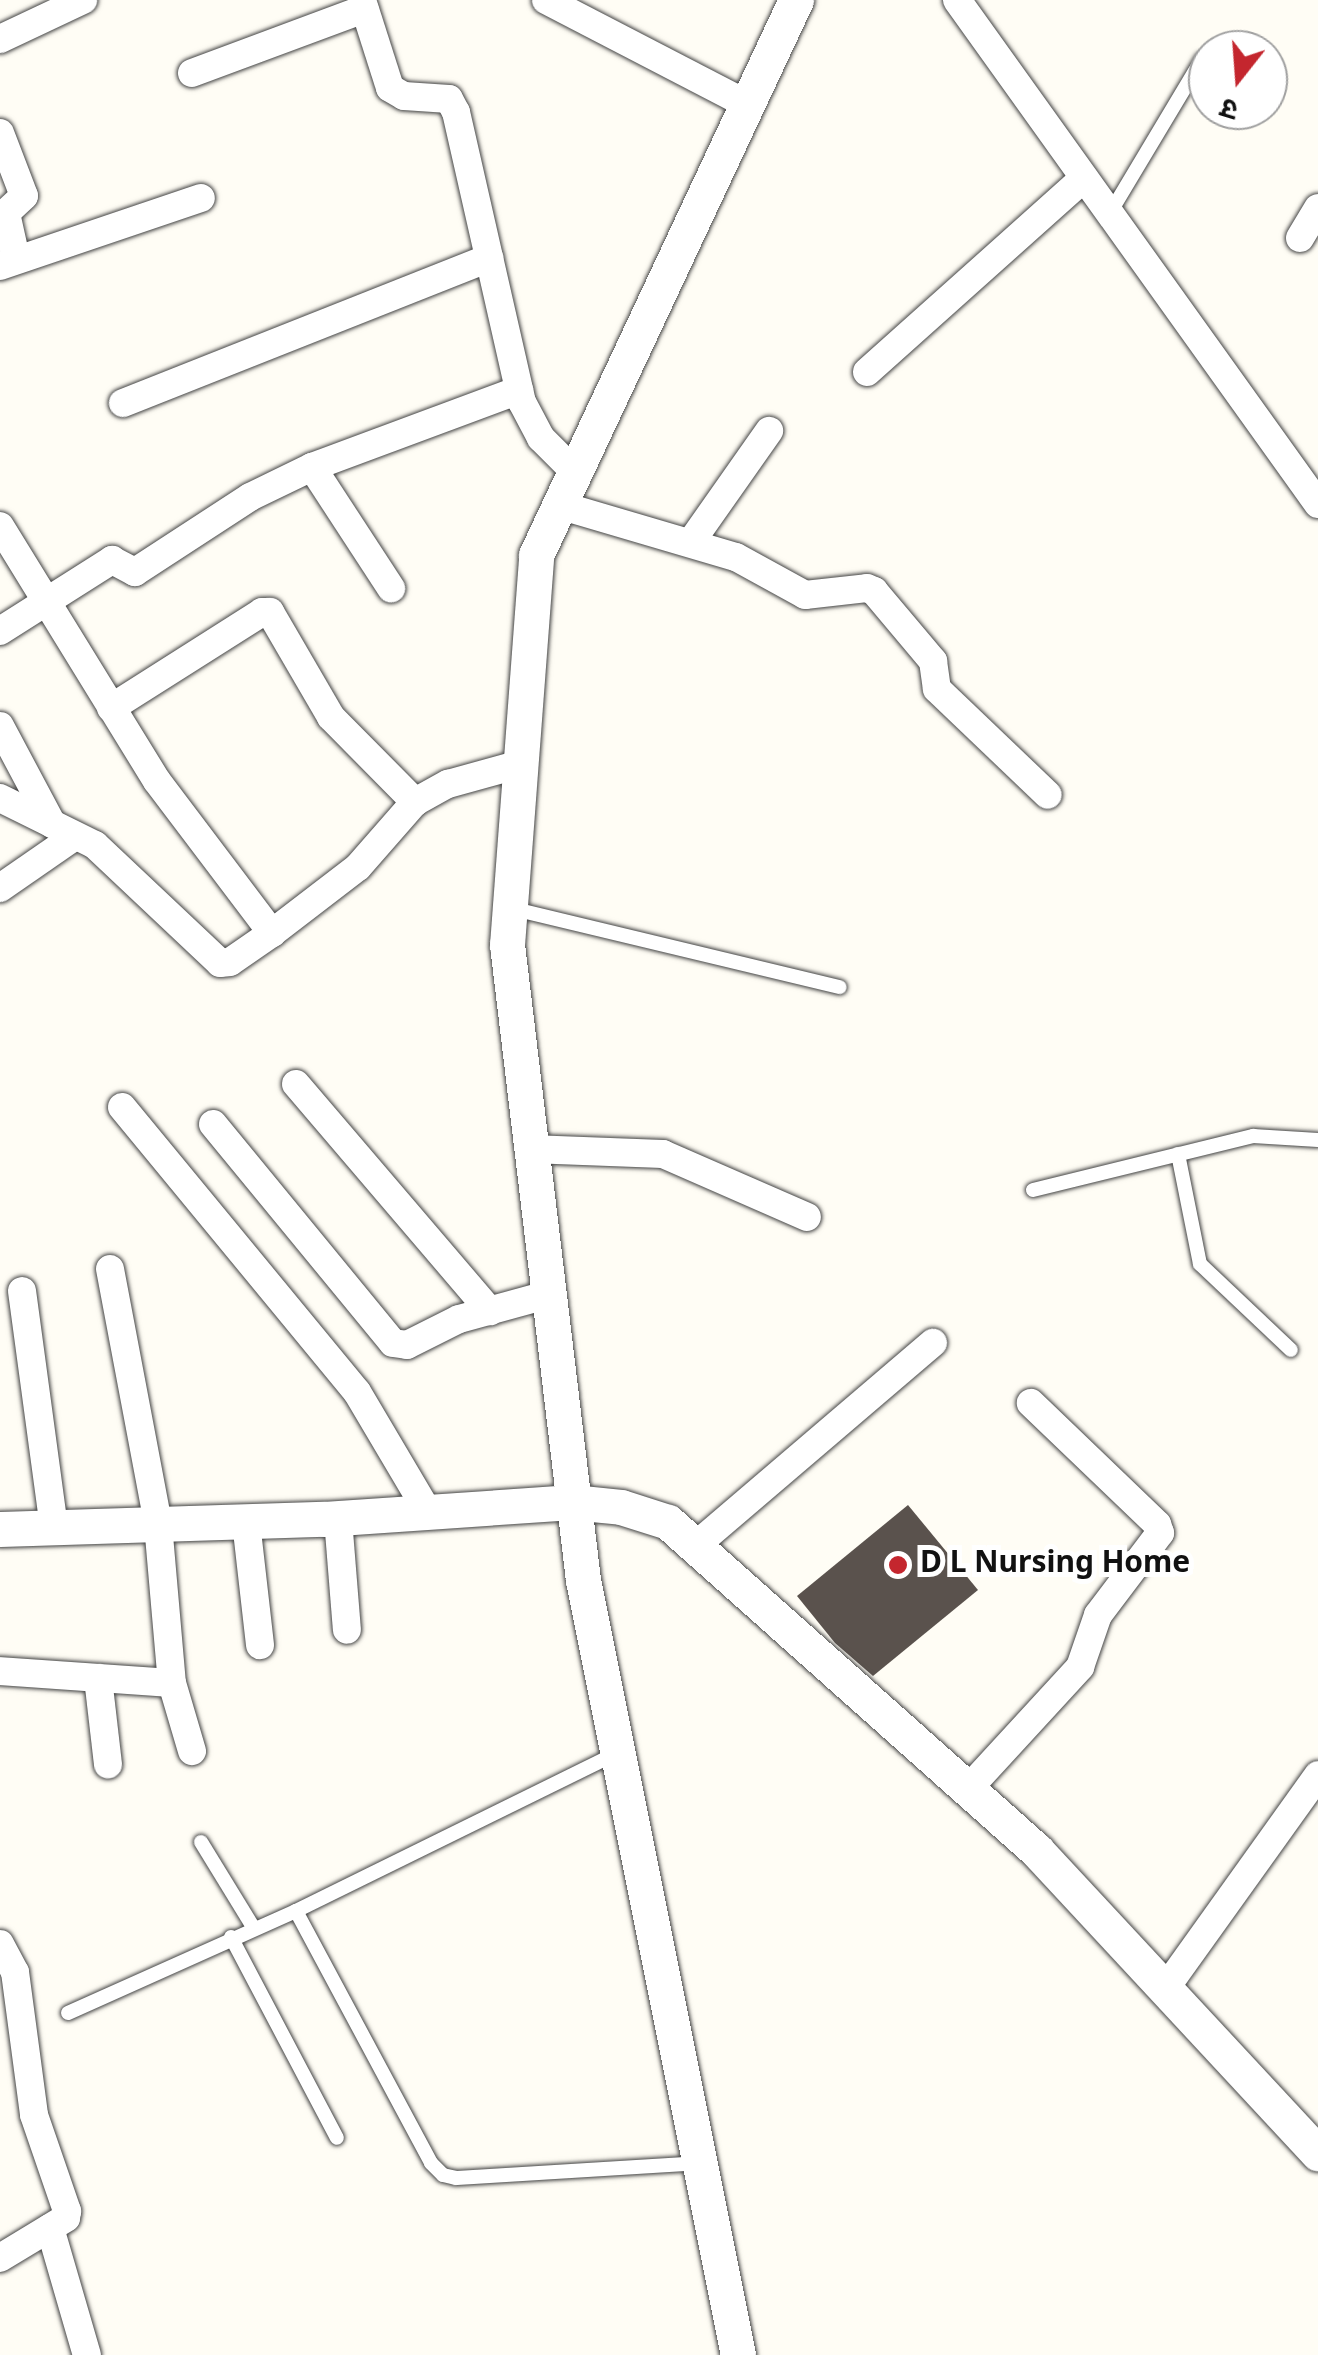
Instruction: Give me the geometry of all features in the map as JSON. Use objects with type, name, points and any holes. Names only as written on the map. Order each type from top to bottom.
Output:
[{"type":"street","points":[[0,39],[80,0]]},
{"type":"street","points":[[546,0],[747,104]]},
{"type":"street","points":[[738,2355],[617,1753],[572,1502],[507,945],[536,555],[796,0]]},
{"type":"street","points":[[957,0],[1318,504]]},
{"type":"street","points":[[192,73],[363,4],[390,88],[404,96],[448,100],[456,112],[519,390],[541,438],[575,472]]},
{"type":"street","points":[[0,134],[24,196],[6,212],[8,262],[201,198]]},
{"type":"street","points":[[867,372],[1084,178]]},
{"type":"street","points":[[1300,238],[1318,208]]},
{"type":"street","points":[[123,403],[489,258]]},
{"type":"street","points":[[0,631],[115,559],[135,572],[250,497],[312,467],[519,390]]},
{"type":"street","points":[[691,542],[768,431]]},
{"type":"street","points":[[312,467],[391,588]]},
{"type":"street","points":[[559,506],[736,558],[805,595],[867,588],[874,591],[933,661],[937,690],[1048,794]]},
{"type":"street","points":[[0,526],[157,781],[272,932]]},
{"type":"street","points":[[111,708],[262,612],[270,612],[331,717],[415,802]]},
{"type":"street","points":[[0,726],[64,830]]},
{"type":"street","points":[[0,798],[116,862],[220,964],[230,962],[358,867],[415,802],[448,784],[520,764]]},
{"type":"street","points":[[0,888],[64,830]]},
{"type":"street","points":[[296,1084],[490,1311]]},
{"type":"street","points":[[122,1108],[357,1392],[428,1512]]},
{"type":"street","points":[[213,1124],[393,1342],[408,1345],[459,1319],[548,1295]]},
{"type":"street","points":[[530,1149],[663,1154],[807,1217]]},
{"type":"street","points":[[110,1270],[158,1524],[172,1682],[192,1751]]},
{"type":"street","points":[[22,1292],[54,1527]]},
{"type":"street","points":[[695,1546],[933,1343]]},
{"type":"street","points":[[968,1789],[1080,1667],[1098,1614],[1160,1533],[1157,1524],[1031,1403]]},
{"type":"street","points":[[0,1529],[338,1519],[572,1502],[622,1507],[668,1522],[1037,1851],[1318,2153]]},
{"type":"street","points":[[338,1519],[347,1630]]},
{"type":"street","points":[[246,1522],[260,1645]]},
{"type":"street","points":[[0,1672],[172,1682]]},
{"type":"street","points":[[98,1678],[108,1764]]},
{"type":"street","points":[[1165,1989],[1318,1775]]},
{"type":"street","points":[[0,1944],[9,1954],[7,1976],[34,2116],[67,2211],[66,2218],[0,2258]]},
{"type":"street","points":[[50,2228],[87,2355]]},
{"type":"lane","points":[[1110,213],[1188,82]]},
{"type":"lane","points":[[510,908],[840,987]]},
{"type":"lane","points":[[1032,1190],[1253,1136],[1318,1140]]},
{"type":"lane","points":[[1178,1154],[1200,1264],[1292,1350]]},
{"type":"lane","points":[[68,2013],[296,1911],[617,1753]]},
{"type":"lane","points":[[201,1842],[252,1928]]},
{"type":"lane","points":[[296,1911],[430,2163],[443,2174],[456,2178],[699,2163]]},
{"type":"lane","points":[[231,1937],[337,2138]]},
{"type":"building","points":[[908,1505],[978,1590],[873,1676],[835,1643],[797,1596]]},
{"type":"place","name":"D L Nursing Home","points":[[898,1565]]}]
